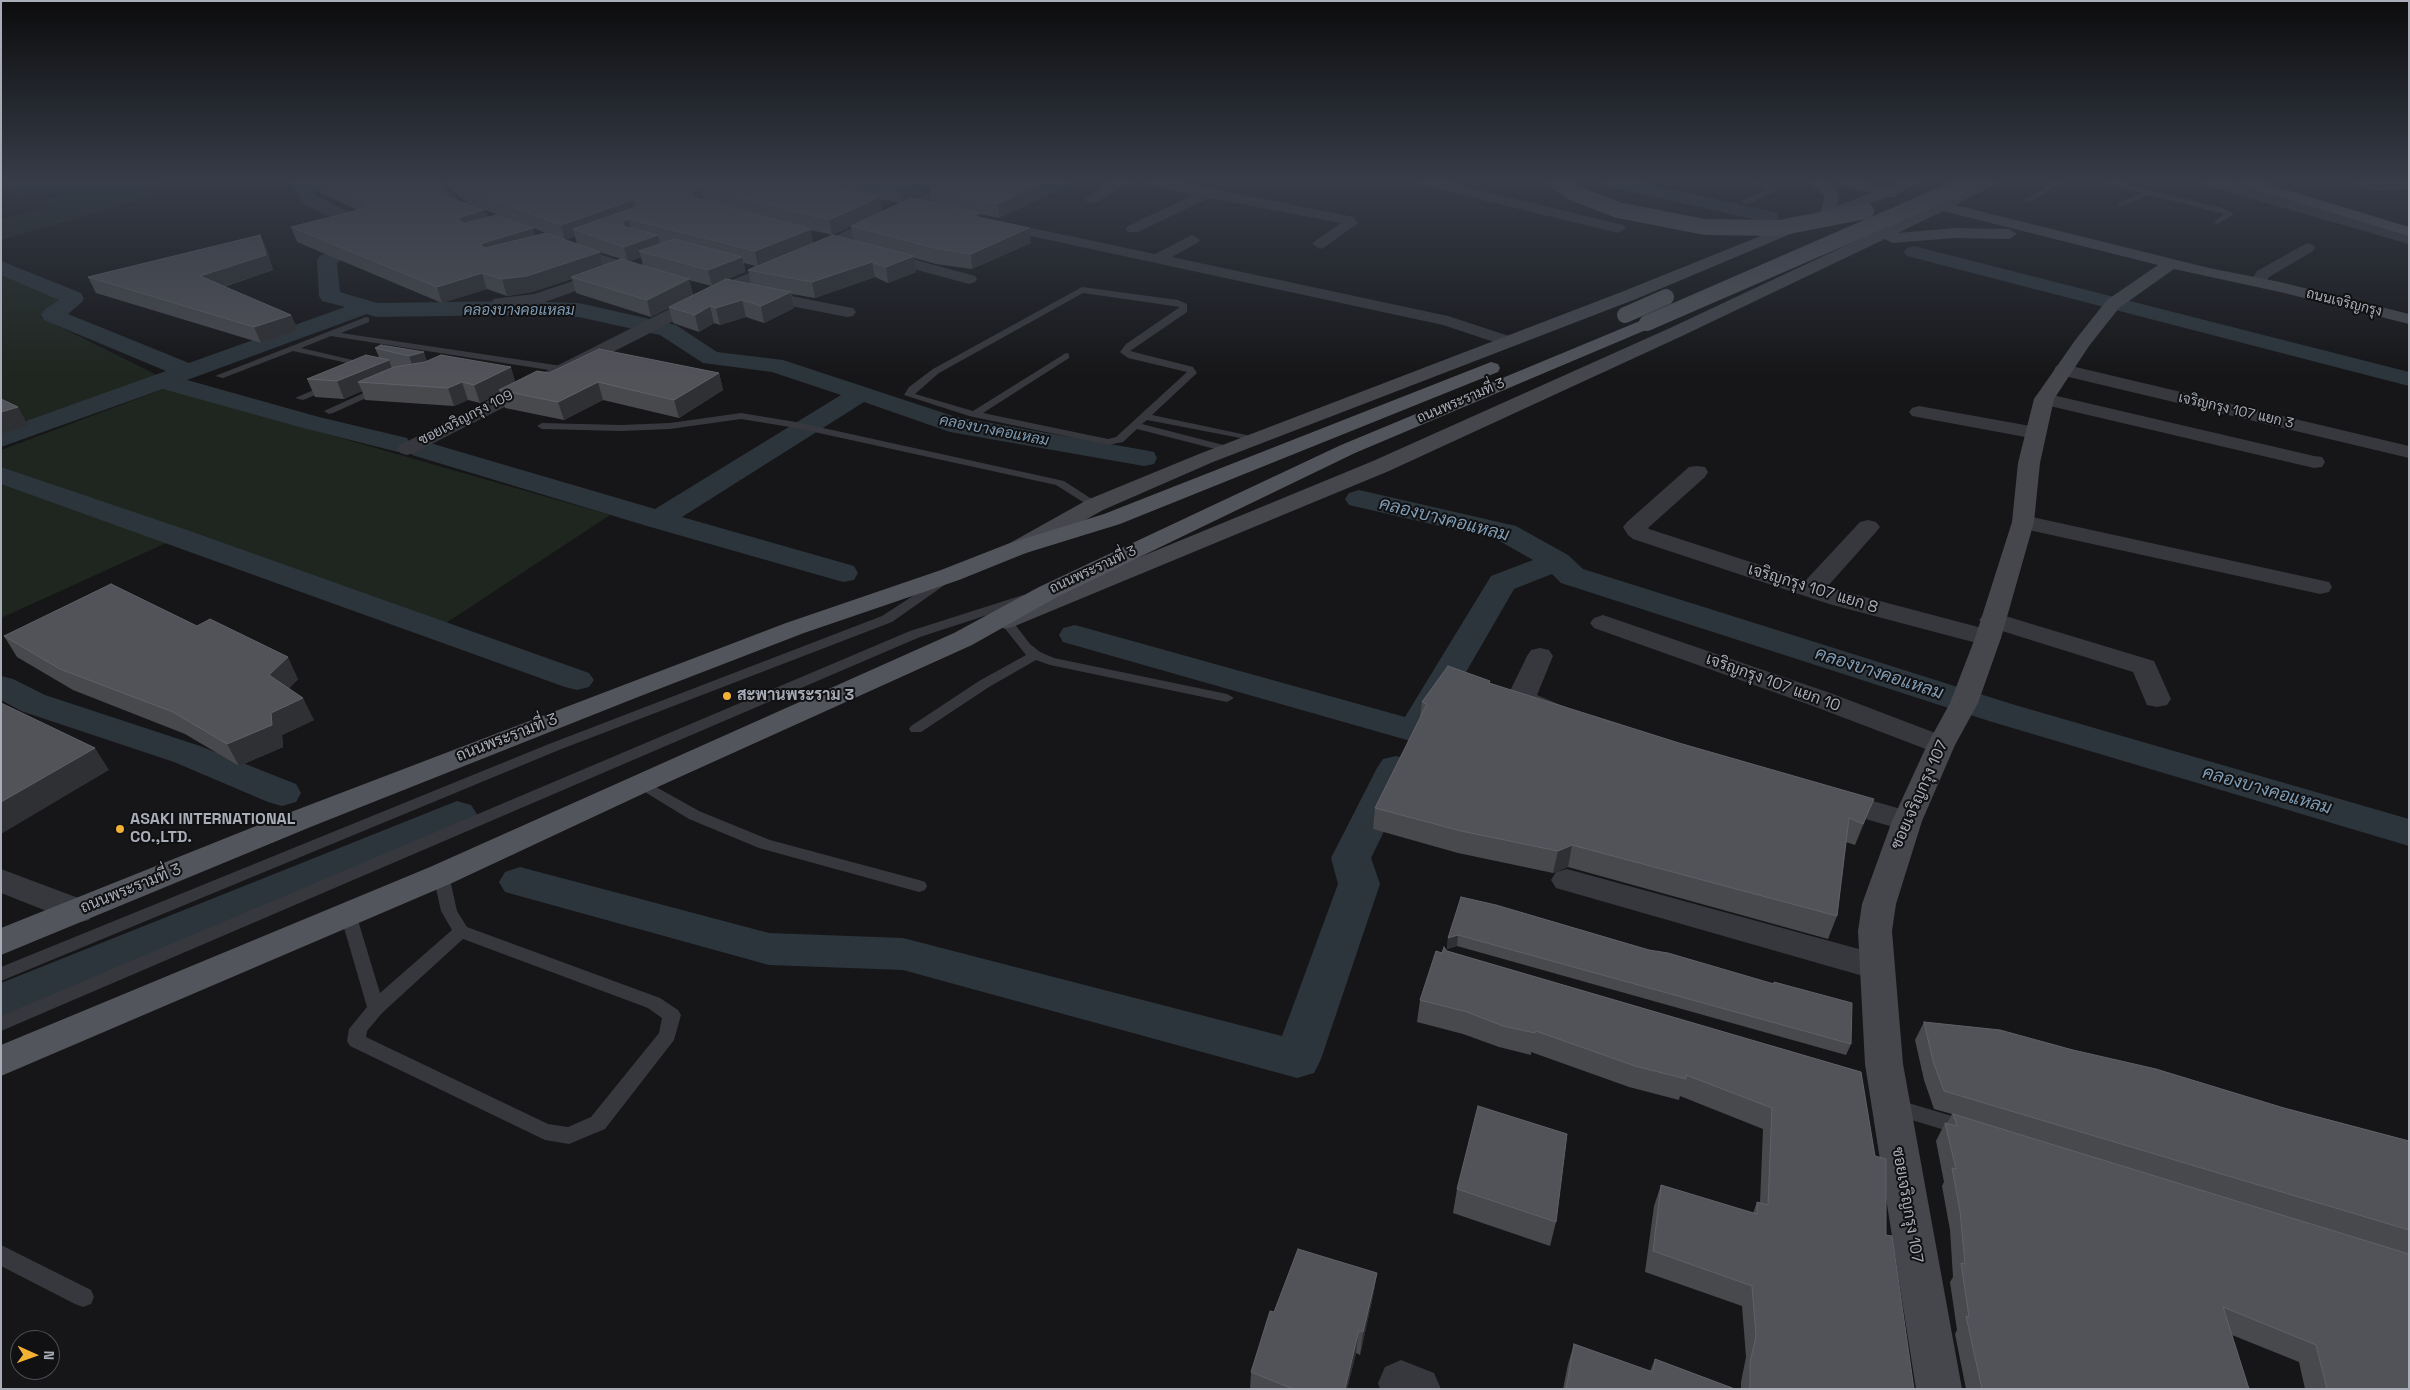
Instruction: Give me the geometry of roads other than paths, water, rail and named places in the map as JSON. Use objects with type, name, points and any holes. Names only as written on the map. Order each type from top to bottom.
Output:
[{"type":"main road","name":"ถนนพระรามที่ 3","points":[[1018,548],[1095,505],[1227,449],[1748,248]]},
{"type":"main road","name":"ถนนพระรามที่ 3","points":[[1,942],[302,819],[628,691],[795,628],[950,575],[1018,548],[1112,519],[1625,315],[1781,248]]},
{"type":"main road","name":"ถนนพระรามที่ 3","points":[[963,639],[1048,592],[1348,449],[1821,248]]},
{"type":"main road","points":[[1822,263],[1829,255],[1827,248]]},
{"type":"main road","name":"ถนนพระรามที่ 3","points":[[1,1061],[441,875],[640,783],[963,639],[1381,466],[1667,336],[1854,248]]},
{"type":"main road","name":"ถนนเจริญกรุง","points":[[2113,248],[2409,319]]},
{"type":"main road","name":"ถนนเจริญกรุง","points":[[2150,248],[2260,279],[2280,287]]},
{"type":"main road","name":"ซอยเจริญกรุง 107","points":[[1938,1389],[1889,1095],[1875,931],[1879,904],[1907,820],[1941,745],[1969,692],[1990,629],[2023,522],[2029,463],[2044,399],[2082,343],[2116,301],[2172,263]]},
{"type":"street","points":[[570,248],[625,268],[660,278]]},
{"type":"street","name":"ซอยเจริญกรุง 109","points":[[407,449],[756,271],[819,248]]},
{"type":"street","points":[[851,248],[969,279]]},
{"type":"street","points":[[1100,248],[1454,322],[1506,341]]},
{"type":"street","points":[[1157,259],[1178,248]]},
{"type":"street","points":[[2260,279],[2263,274],[2307,248]]},
{"type":"street","points":[[500,303],[536,299],[625,268]]},
{"type":"street","points":[[696,289],[720,291],[847,312]]},
{"type":"street","name":"เจริญกรุง 107 แยก 3","points":[[2063,370],[2409,452]]},
{"type":"street","points":[[2044,399],[2314,462]]},
{"type":"street","points":[[1920,412],[2036,433]]},
{"type":"street","name":"เจริญกรุง 107 แยก 8","points":[[1697,472],[1635,527],[1641,534],[1811,590],[1990,629],[2145,667],[2157,699]]},
{"type":"street","points":[[2023,522],[2320,587]]},
{"type":"street","points":[[1811,590],[1868,527]]},
{"type":"street","name":"เจริญกรุง 107 แยก 10","points":[[1603,623],[1823,700],[1941,745]]},
{"type":"street","points":[[1540,656],[1524,691],[1523,698],[1533,705],[1580,721]]},
{"type":"street","points":[[1814,794],[1907,820]]},
{"type":"street","points":[[1,880],[77,911]]},
{"type":"street","points":[[1567,880],[1877,967]]},
{"type":"street","points":[[1849,1074],[1889,1095]]},
{"type":"lane","points":[[625,268],[642,262]]},
{"type":"lane","points":[[1092,290],[1178,303],[1184,306],[1184,310],[1129,346],[1125,352],[1131,356],[1190,368],[1192,373],[1146,417],[1119,440],[1108,442],[975,414],[910,395],[912,389],[936,370],[1074,293],[1092,290]]},
{"type":"lane","points":[[220,376],[366,320]]},
{"type":"lane","points":[[332,334],[562,370]]},
{"type":"lane","points":[[294,349],[377,368],[354,375]]},
{"type":"lane","points":[[453,364],[470,356]]},
{"type":"lane","points":[[975,414],[1066,356]]},
{"type":"lane","points":[[300,398],[336,383]]},
{"type":"lane","points":[[329,411],[393,383]]},
{"type":"lane","points":[[542,426],[621,428],[670,426],[741,416],[796,425],[823,433],[1060,483],[1095,505]]},
{"type":"lane","points":[[1146,417],[1252,439]]},
{"type":"lane","points":[[1136,426],[1227,449]]},
{"type":"lane","points":[[1,974],[554,747],[886,619],[950,575]]},
{"type":"lane","points":[[1,1024],[915,634],[1048,592]]},
{"type":"lane","points":[[1004,622],[1025,647],[1035,655],[1050,661],[1227,698]]},
{"type":"lane","points":[[916,729],[984,684],[1035,655]]},
{"type":"lane","points":[[640,783],[694,815],[765,844],[919,886]]},
{"type":"lane","points":[[441,875],[448,911],[461,931],[654,1003],[672,1015],[668,1035],[598,1123],[569,1136],[545,1132],[356,1041],[358,1029],[376,1008],[461,931]]},
{"type":"lane","points":[[348,914],[376,1008]]},
{"type":"lane","points":[[1889,1095],[1983,1134]]},
{"type":"lane","points":[[1,1255],[83,1297]]},
{"type":"waterway","name":"คลองบางคอแหลม","points":[[349,248],[327,260],[330,296],[367,307]]},
{"type":"waterway","points":[[1914,252],[2409,379]]},
{"type":"waterway","points":[[1,267],[73,298],[71,302],[52,315],[188,372]]},
{"type":"waterway","points":[[188,372],[367,307]]},
{"type":"waterway","name":"คลองบางคอแหลม","points":[[367,307],[376,310],[516,308],[579,310],[668,330],[711,358],[775,365],[861,393]]},
{"type":"waterway","points":[[1,439],[188,372]]},
{"type":"waterway","points":[[162,381],[312,423],[398,444]]},
{"type":"waterway","points":[[659,519],[861,393]]},
{"type":"waterway","name":"คลองบางคอแหลม","points":[[861,393],[950,424],[1144,458]]},
{"type":"waterway","points":[[421,449],[659,519]]},
{"type":"waterway","points":[[1,475],[177,536],[577,680]]},
{"type":"waterway","name":"คลองบางคอแหลม","points":[[1359,499],[1506,532],[1557,561]]},
{"type":"waterway","points":[[659,519],[843,573]]},
{"type":"waterway","points":[[1075,635],[1414,731],[1502,583],[1557,561]]},
{"type":"waterway","name":"คลองบางคอแหลม","points":[[1557,561],[1572,576],[2002,713],[2409,833]]},
{"type":"waterway","points":[[1,686],[33,703],[187,754],[282,793]]},
{"type":"waterway","points":[[520,882],[769,949],[903,954],[1297,1059],[1359,884],[1351,858],[1396,768]]},
{"type":"waterway","points":[[1,1002],[457,814]]},
{"type":"place","name":"สะพานพระราม 3","points":[[727,696]]},
{"type":"place","name":"ASAKI INTERNATIONAL CO.,LTD.","points":[[120,829]]}]
